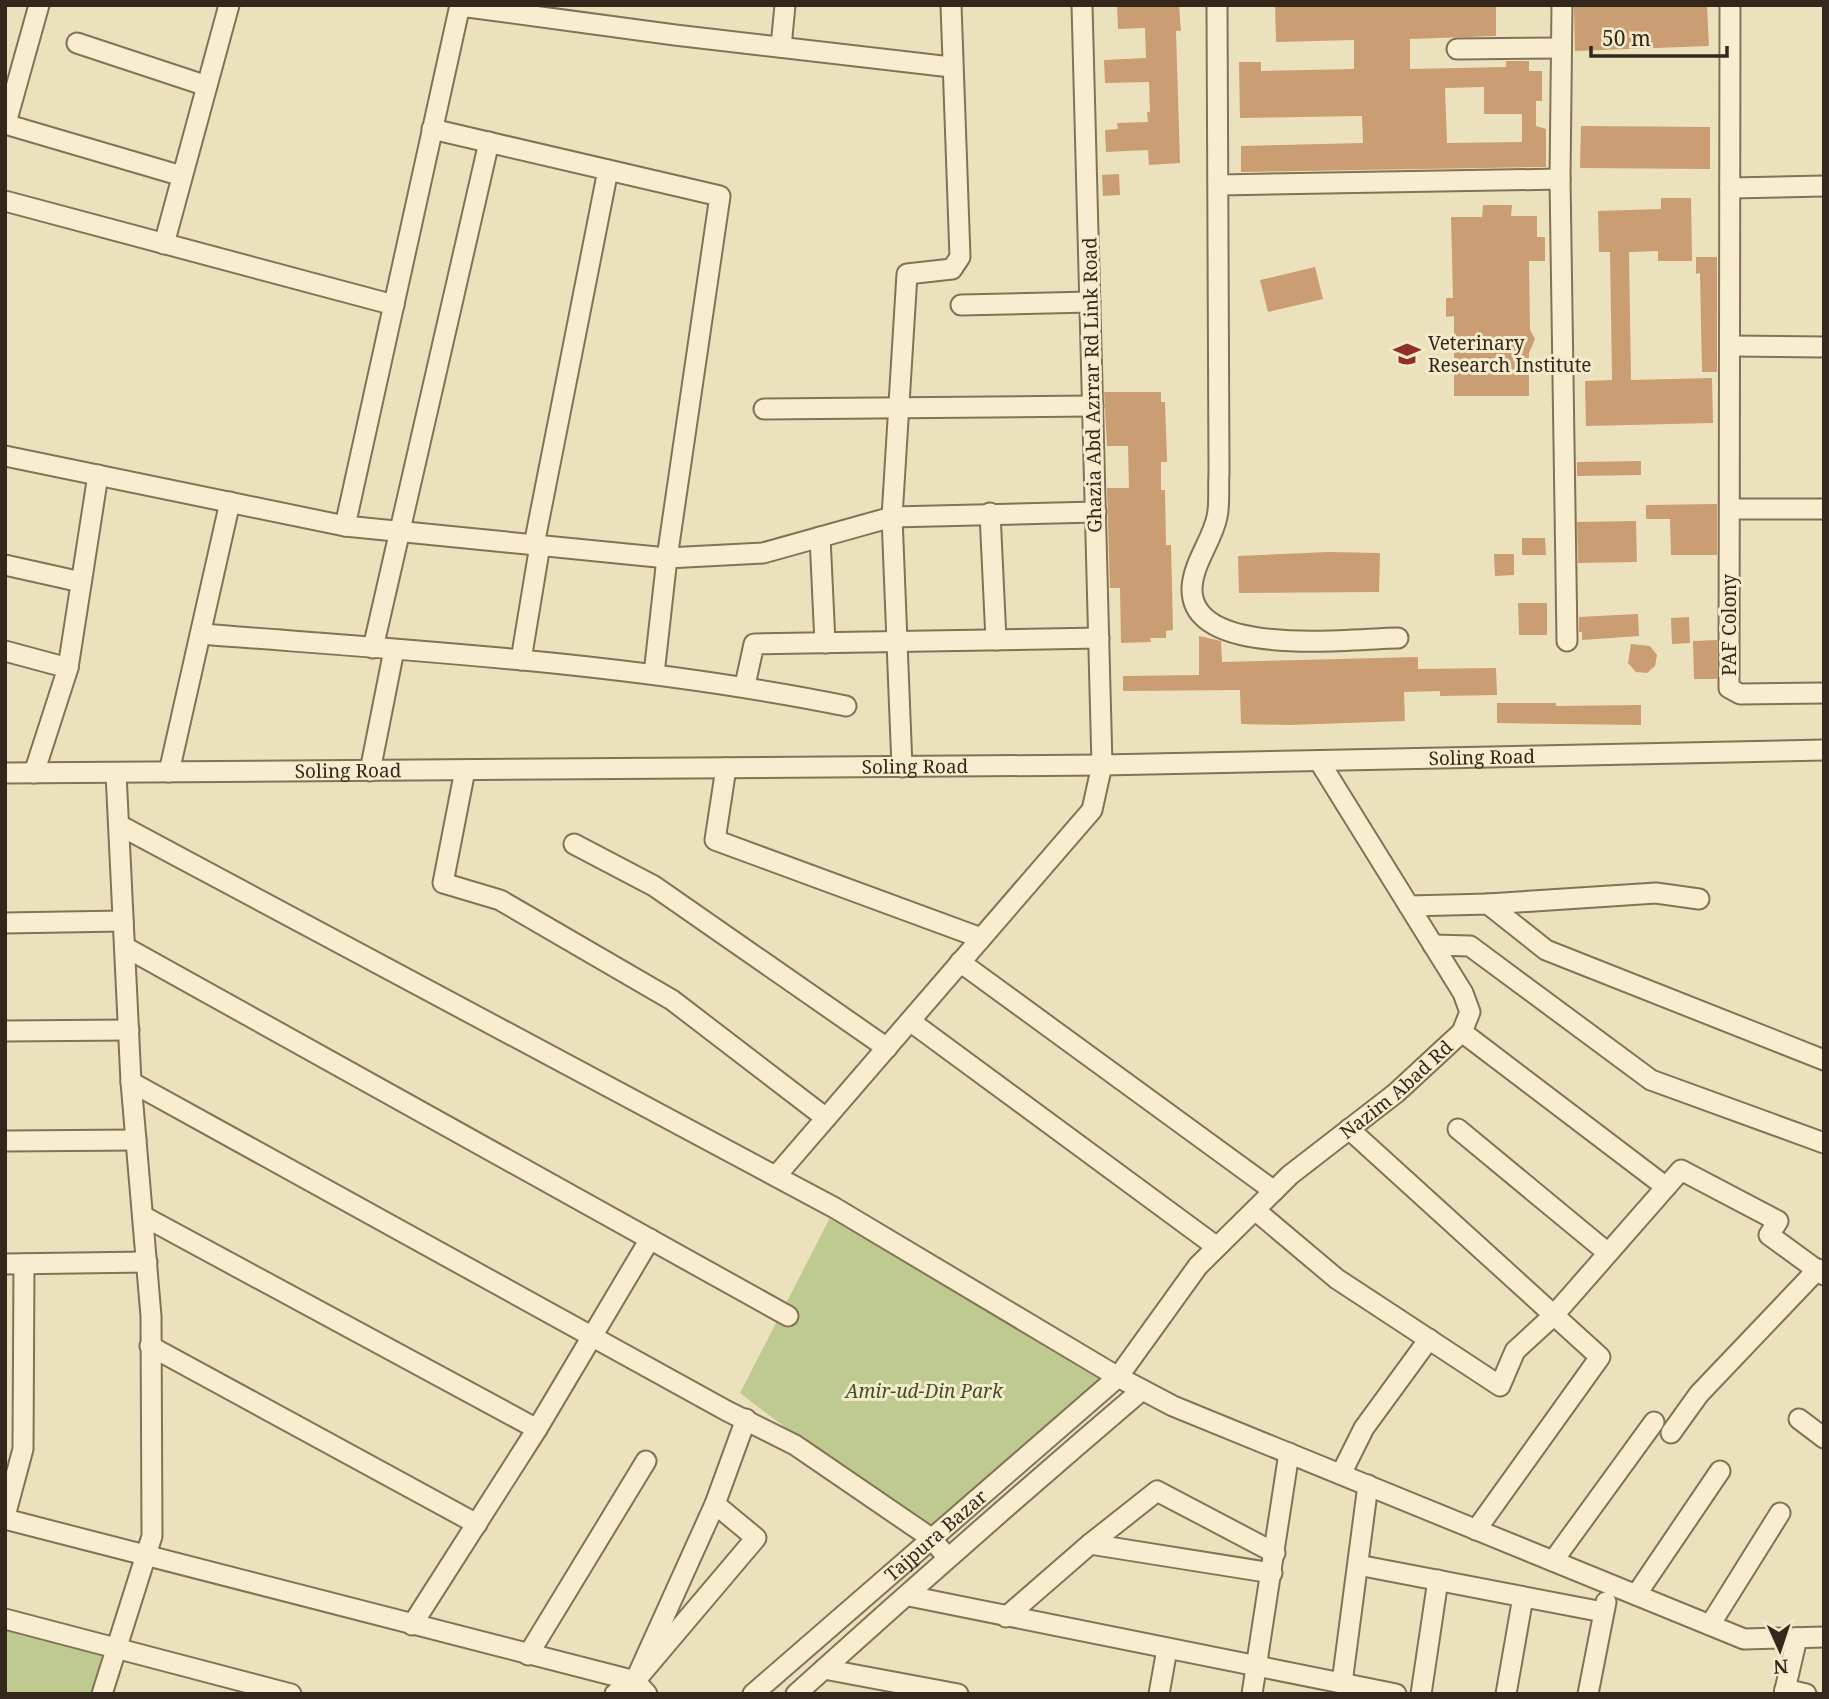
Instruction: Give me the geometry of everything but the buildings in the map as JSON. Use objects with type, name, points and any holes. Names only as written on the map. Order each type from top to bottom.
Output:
[{"type":"street","points":[[39,5],[5,124],[182,176]]},
{"type":"street","points":[[164,244],[229,5]]},
{"type":"street","points":[[345,526],[460,5],[951,67]]},
{"type":"street","points":[[781,47],[785,5]]},
{"type":"street","points":[[902,767],[892,517],[898,409],[907,274],[952,269],[960,257],[951,67],[951,5]]},
{"type":"street","name":"Ghazia Abd Azrrar Rd Link Road","points":[[776,1176],[1092,810],[1102,765],[1082,5]]},
{"type":"street","points":[[1217,5],[1220,185],[1217,518],[1192,588],[1195,604],[1201,617],[1234,635],[1265,639],[1398,638]]},
{"type":"street","points":[[1562,5],[1560,178],[1567,641]]},
{"type":"street","name":"PAF Colony","points":[[1730,5],[1729,688],[1740,694],[1824,693]]},
{"type":"street","points":[[77,43],[207,86]]},
{"type":"street","points":[[1457,49],[1561,48]]},
{"type":"street","points":[[432,129],[717,194],[720,201],[667,558],[654,674]]},
{"type":"street","points":[[373,648],[489,142]]},
{"type":"street","points":[[521,660],[537,545],[608,170]]},
{"type":"street","points":[[1220,185],[1560,178]]},
{"type":"street","points":[[1730,188],[1824,186]]},
{"type":"street","points":[[5,201],[394,305]]},
{"type":"street","points":[[961,305],[1090,302]]},
{"type":"street","points":[[1730,346],[1824,347]]},
{"type":"street","points":[[764,409],[1093,406]]},
{"type":"street","points":[[5,456],[345,526],[667,558],[763,553],[892,517],[1096,512]]},
{"type":"street","points":[[34,773],[68,668],[98,475]]},
{"type":"street","points":[[169,772],[230,502]]},
{"type":"street","points":[[1730,509],[1824,509]]},
{"type":"street","points":[[990,513],[996,640]]},
{"type":"street","points":[[820,537],[825,643]]},
{"type":"street","points":[[5,565],[81,582]]},
{"type":"street","points":[[201,634],[521,660],[654,674],[745,685],[846,706]]},
{"type":"street","points":[[745,685],[754,644],[1099,638]]},
{"type":"street","points":[[370,771],[394,650]]},
{"type":"street","points":[[5,651],[68,668]]},
{"type":"street","name":"Soling Road","points":[[5,773],[1102,765],[1824,750]]},
{"type":"street","name":"Nazim Abad Rd","points":[[1118,1377],[1198,1266],[1274,1191],[1396,1093],[1462,1032],[1470,1012],[1463,993],[1319,761]]},
{"type":"street","points":[[726,768],[715,840],[981,938]]},
{"type":"street","points":[[465,770],[443,883],[500,900],[672,1000],[826,1118]]},
{"type":"street","points":[[102,1694],[114,1648],[148,1555],[152,1536],[151,1317],[131,1082],[116,772]]},
{"type":"street","points":[[119,825],[835,1208],[1142,1390],[1744,1639],[1824,1637]]},
{"type":"street","points":[[574,844],[654,886],[887,1048]]},
{"type":"street","points":[[1409,906],[1488,904],[1656,893],[1699,899]]},
{"type":"street","points":[[1488,904],[1546,950],[1824,1060]]},
{"type":"street","points":[[5,923],[123,921]]},
{"type":"street","points":[[1433,945],[1470,946],[1651,1080],[1824,1143]]},
{"type":"street","points":[[125,947],[788,1316]]},
{"type":"street","points":[[960,962],[1274,1191]]},
{"type":"street","points":[[910,1021],[1217,1247]]},
{"type":"street","points":[[5,1031],[129,1030]]},
{"type":"street","points":[[1462,1032],[1666,1187]]},
{"type":"street","points":[[131,1082],[794,1445],[931,1538],[947,1558]]},
{"type":"street","points":[[1349,1129],[1600,1357],[1476,1530]]},
{"type":"street","points":[[1458,1129],[1608,1253]]},
{"type":"street","points":[[5,1141],[136,1139]]},
{"type":"street","points":[[1255,1210],[1337,1279],[1500,1386],[1515,1351],[1553,1315],[1681,1170],[1778,1221],[1769,1235],[1821,1272],[1699,1394],[1671,1433]]},
{"type":"street","points":[[143,1216],[537,1430]]},
{"type":"street","points":[[412,1625],[537,1430],[650,1239]]},
{"type":"street","points":[[147,1262],[15,1264],[23,1449],[5,1518],[528,1655],[641,1688]]},
{"type":"street","points":[[1341,1474],[1364,1428],[1429,1339]]},
{"type":"street","points":[[150,1346],[477,1524]]},
{"type":"street","name":"Tajpura Bazar","points":[[753,1694],[889,1579],[931,1538],[1118,1377]]},
{"type":"street","name":"Tajpura Bazar","points":[[796,1694],[909,1596],[947,1558],[1142,1390]]},
{"type":"street","points":[[641,1688],[746,1419]]},
{"type":"street","points":[[1799,1419],[1824,1438]]},
{"type":"street","points":[[1553,1561],[1654,1422]]},
{"type":"street","points":[[1252,1694],[1290,1453]]},
{"type":"street","points":[[528,1655],[646,1461]]},
{"type":"street","points":[[1636,1595],[1720,1471]]},
{"type":"street","points":[[1342,1683],[1368,1485]]},
{"type":"street","points":[[1006,1617],[1090,1544],[1157,1491],[1275,1553]]},
{"type":"street","points":[[615,1694],[641,1688],[755,1538],[715,1504]]},
{"type":"street","points":[[1710,1625],[1780,1513]]},
{"type":"street","points":[[1090,1544],[1272,1573]]},
{"type":"street","points":[[1358,1565],[1603,1612]]},
{"type":"street","points":[[1421,1694],[1438,1580]]},
{"type":"street","points":[[1588,1694],[1603,1612],[1613,1585]]},
{"type":"street","points":[[909,1596],[1396,1694]]},
{"type":"street","points":[[1506,1694],[1523,1597]]},
{"type":"street","points":[[5,1619],[291,1694]]},
{"type":"street","points":[[1797,1638],[1784,1692],[1806,1694]]},
{"type":"street","points":[[1159,1694],[1167,1649]]},
{"type":"street","points":[[824,1669],[958,1694]]},
{"type":"green space","name":"Amir-ud-Din Park","points":[[835,1208],[1118,1377],[931,1538],[740,1393]]},
{"type":"green space","points":[[5,1619],[114,1648],[102,1694],[5,1694]]},
{"type":"place","name":"Veterinary Research Institute","points":[[1407,354]]}]
